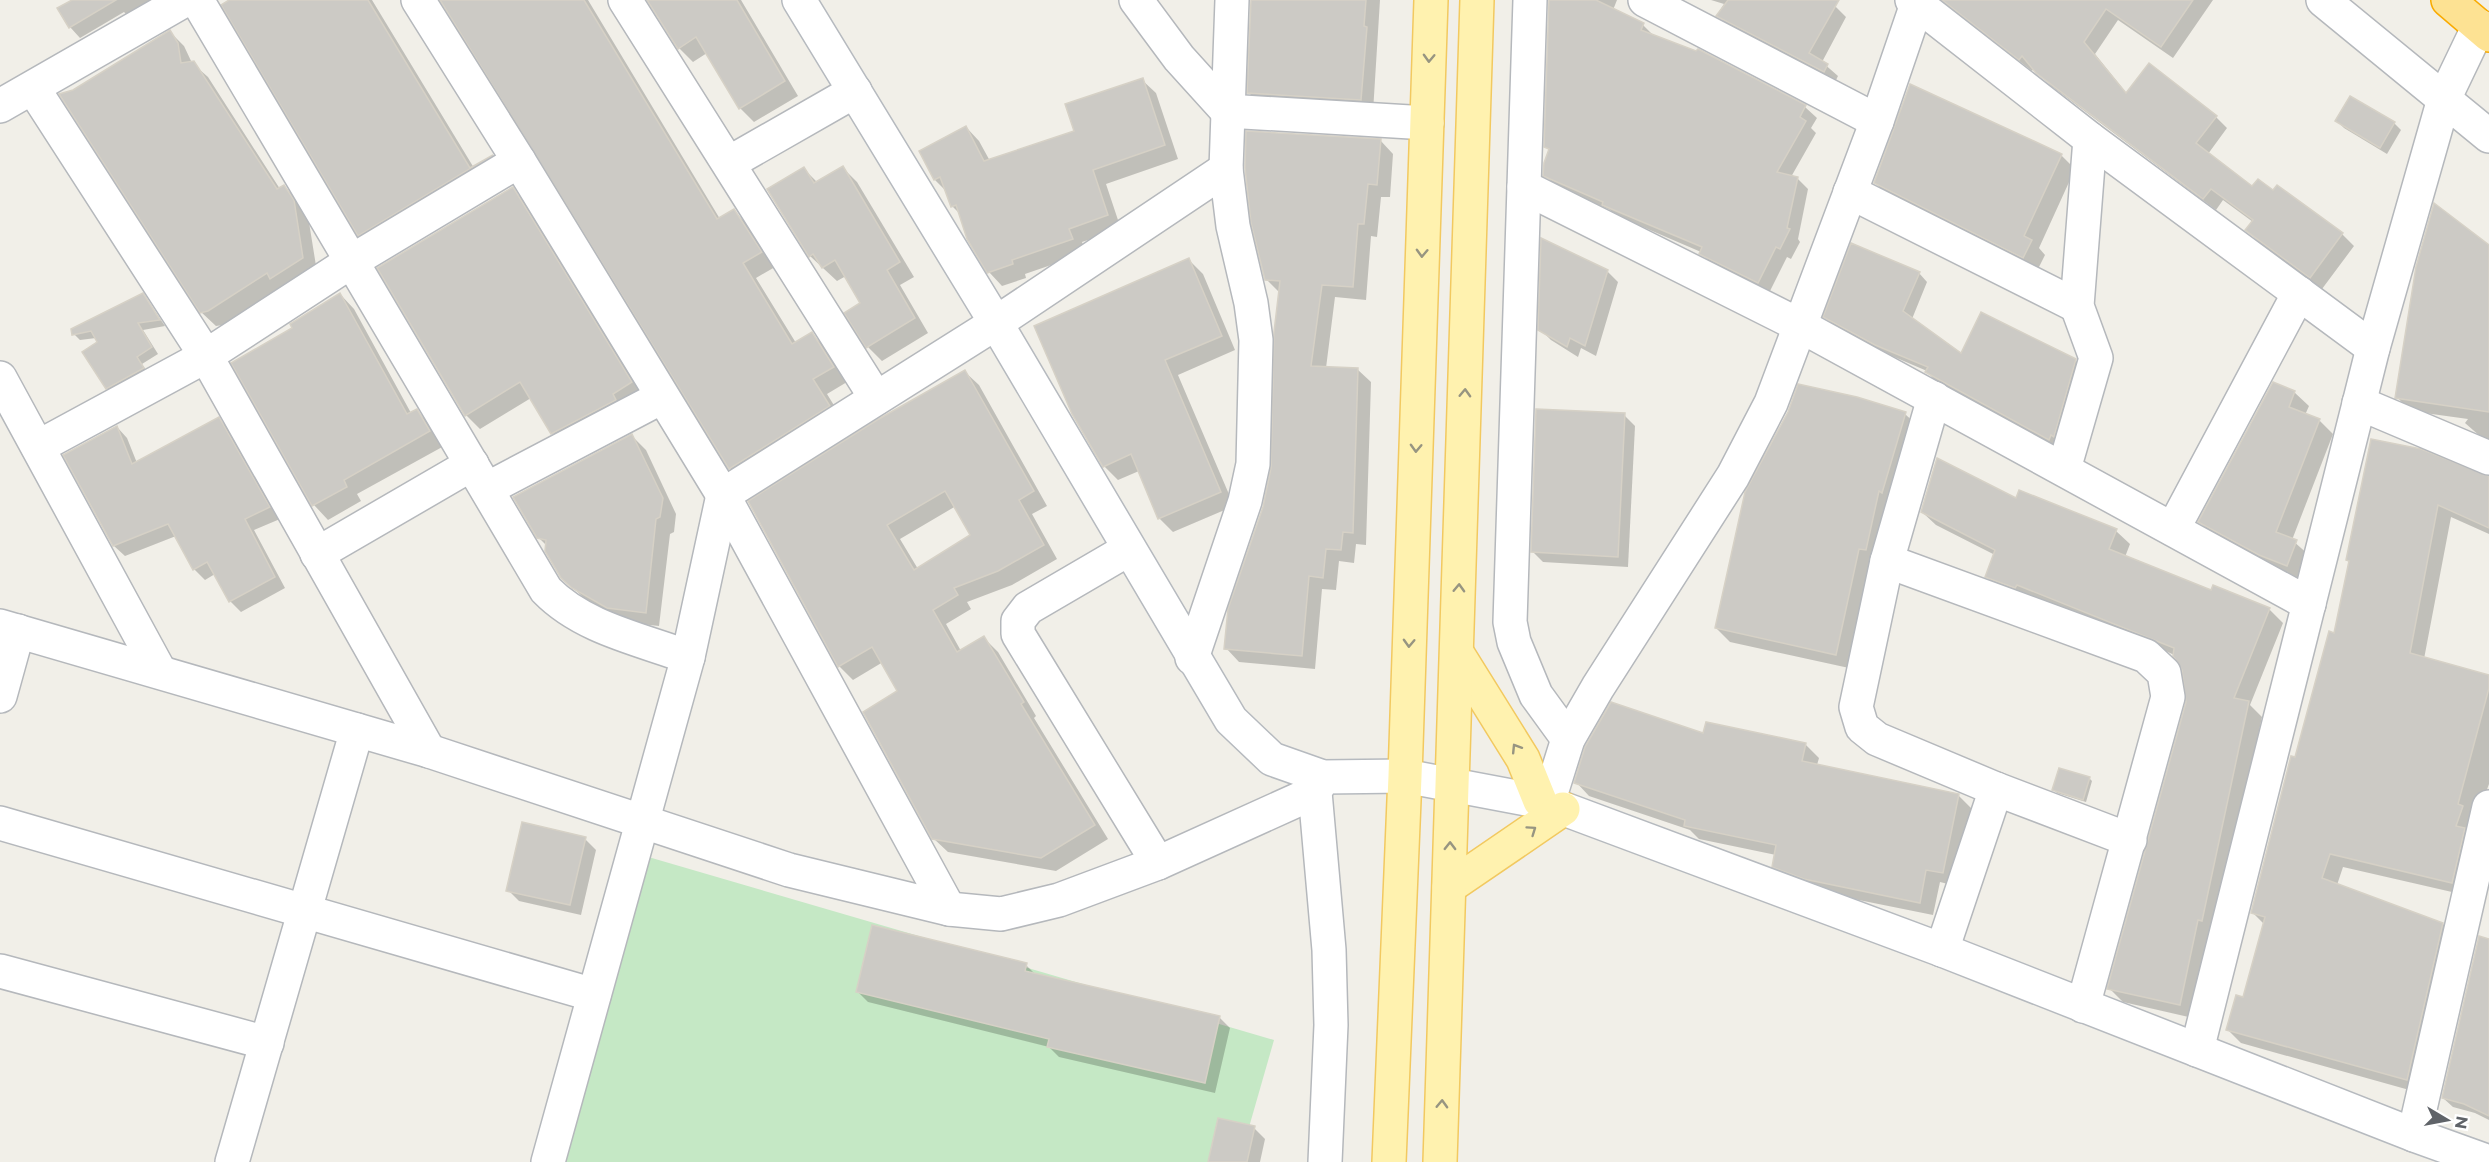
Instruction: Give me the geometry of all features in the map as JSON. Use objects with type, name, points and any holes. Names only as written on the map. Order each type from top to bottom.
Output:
[{"type":"highway","points":[[2448,0],[2484,30]]},
{"type":"main road","points":[[1389,1162],[1405,776],[1431,0]]},
{"type":"main road","points":[[1440,1162],[1477,0]]},
{"type":"main road","points":[[1449,887],[1550,804],[1457,653]]},
{"type":"street","points":[[0,106],[185,0]]},
{"type":"street","points":[[197,0],[546,590],[561,606],[588,621],[688,657]]},
{"type":"street","points":[[418,0],[723,495],[949,909]]},
{"type":"street","points":[[625,0],[876,398]]},
{"type":"street","points":[[799,0],[996,323],[1192,658],[1231,720],[1272,759],[1319,785]]},
{"type":"street","points":[[1136,0],[1179,58],[1227,111],[1426,123]]},
{"type":"street","points":[[1192,658],[1245,501],[1253,464],[1256,340],[1251,303],[1233,226],[1226,169],[1232,0]]},
{"type":"street","points":[[1530,0],[1510,622],[1514,642],[1536,695],[1568,738]]},
{"type":"street","points":[[1645,0],[1877,121]]},
{"type":"street","points":[[2323,0],[2489,136]]},
{"type":"street","points":[[1550,804],[1568,738],[1733,476],[1771,404],[1877,121],[1914,2],[2090,139],[2373,348]]},
{"type":"street","points":[[2197,1050],[2373,348],[2444,99],[2484,30]]},
{"type":"street","points":[[33,88],[206,356],[429,751]]},
{"type":"street","points":[[729,163],[855,92]]},
{"type":"street","points":[[2064,469],[2096,358],[2077,306],[2090,139]]},
{"type":"street","points":[[38,447],[206,356],[352,261],[519,161]]},
{"type":"street","points":[[548,1162],[688,657],[723,495],[996,323],[1226,169]]},
{"type":"street","points":[[1524,187],[1799,325],[2309,604]]},
{"type":"street","points":[[1850,192],[2077,306]]},
{"type":"street","points":[[2173,529],[2299,293]]},
{"type":"street","points":[[0,378],[160,672]]},
{"type":"street","points":[[317,554],[479,477],[662,397]]},
{"type":"street","points":[[1934,398],[1887,561],[1856,707],[1862,727],[1877,739],[1996,789],[2130,840]]},
{"type":"street","points":[[2358,404],[2489,458]]},
{"type":"street","points":[[1129,549],[1028,608],[1018,621],[1018,634],[1158,863]]},
{"type":"street","points":[[1887,561],[2146,656],[2164,673],[2168,697],[2083,1006]]},
{"type":"street","points":[[0,696],[9,628],[429,751],[789,870],[949,909],[1001,914],[1059,900],[1158,863],[1319,785],[1405,776],[1452,784],[1550,804],[1942,950],[2414,1135],[2489,1162]]},
{"type":"street","points":[[232,1162],[357,730]]},
{"type":"street","points":[[1319,785],[1331,1025],[1325,1162]]},
{"type":"street","points":[[1942,950],[1996,789]]},
{"type":"street","points":[[2414,1135],[2489,807]]},
{"type":"street","points":[[0,823],[594,995]]},
{"type":"street","points":[[0,971],[267,1043]]},
{"type":"green space","points":[[645,856],[1274,1040],[1239,1162],[557,1162]]},
{"type":"building","points":[[72,0],[116,0],[69,28],[57,8]]},
{"type":"building","points":[[229,0],[368,0],[470,168],[493,155],[358,236],[221,5]]},
{"type":"building","points":[[440,0],[584,0],[717,219],[734,209],[762,252],[743,263],[792,344],[812,332],[834,367],[813,379],[830,406],[729,469]]},
{"type":"building","points":[[647,0],[737,0],[785,81],[739,109],[696,37],[678,49]]},
{"type":"building","points":[[1251,0],[1366,0],[1364,26],[1367,27],[1361,100],[1247,93]]},
{"type":"building","points":[[1549,0],[1596,0],[1644,23],[1641,30],[1696,51],[1698,49],[1806,105],[1800,117],[1806,121],[1777,172],[1798,177],[1787,228],[1790,229],[1780,249],[1776,247],[1758,283],[1699,254],[1702,247],[1602,205],[1603,202],[1543,176],[1544,163],[1549,149],[1544,147]]},
{"type":"building","points":[[1728,0],[1839,0],[1809,53],[1828,64],[1824,72],[1716,16]]},
{"type":"building","points":[[1942,0],[2193,0],[2161,47],[2106,9],[2084,42],[2126,93],[2149,63],[2217,116],[2196,143],[2252,186],[2258,179],[2273,190],[2277,185],[2343,233],[2310,278],[2245,230],[2253,220],[2211,189],[2203,199],[2036,73],[2022,56],[2019,60]]},
{"type":"building","points":[[170,30],[178,43],[181,63],[194,61],[277,189],[284,185],[294,200],[303,258],[270,279],[267,273],[208,311],[200,313],[59,94],[73,90]]},
{"type":"building","points":[[1143,78],[1165,145],[1093,170],[1108,215],[1069,229],[1073,239],[1012,260],[1013,264],[987,273],[967,239],[956,205],[951,207],[940,177],[934,180],[919,151],[966,126],[984,161],[1074,131],[1065,104]]},
{"type":"building","points":[[1910,84],[2062,154],[2024,236],[2032,240],[2023,258],[1874,183]]},
{"type":"building","points":[[2350,96],[2395,122],[2380,148],[2335,121]]},
{"type":"building","points":[[1246,131],[1381,139],[1377,185],[1368,184],[1364,224],[1358,224],[1353,287],[1322,285],[1311,366],[1358,368],[1353,533],[1343,532],[1341,550],[1326,549],[1323,578],[1309,576],[1302,656],[1224,649],[1228,609],[1263,507],[1271,468],[1274,332],[1280,281],[1265,280],[1251,223],[1245,168]]},
{"type":"building","points":[[843,166],[900,262],[887,270],[915,318],[866,348],[844,313],[860,303],[835,260],[822,268],[813,254],[809,257],[767,189],[804,167],[814,183]]},
{"type":"building","points":[[513,187],[632,382],[613,394],[616,400],[551,434],[520,382],[465,416],[377,268]]},
{"type":"building","points":[[2434,203],[2489,245],[2489,412],[2395,398],[2416,267]]},
{"type":"building","points":[[1541,238],[1608,270],[1585,346],[1570,338],[1567,347],[1538,330]]},
{"type":"building","points":[[1851,243],[1920,272],[1903,311],[1961,353],[1981,312],[2076,359],[2054,437],[2051,435],[2049,440],[1925,372],[1928,367],[1875,345],[1823,317]]},
{"type":"building","points":[[1189,258],[1222,336],[1165,360],[1221,492],[1158,519],[1131,454],[1103,467],[1072,414],[1034,326]]},
{"type":"building","points":[[143,293],[160,320],[138,323],[152,347],[137,357],[144,368],[106,389],[82,352],[97,342],[91,331],[72,335],[71,329]]},
{"type":"building","points":[[340,293],[407,414],[417,409],[430,431],[344,480],[347,487],[312,506],[231,363],[292,328],[290,324]]},
{"type":"building","points":[[965,370],[1034,491],[1019,500],[1044,545],[998,571],[954,588],[958,595],[933,610],[957,652],[984,636],[1024,702],[1021,704],[1095,825],[1041,858],[932,839],[863,712],[897,691],[872,647],[838,667],[748,501],[877,420]],"holes":[[[945,491],[970,535],[914,570],[887,525]]]},
{"type":"building","points":[[2273,382],[2295,391],[2289,407],[2320,419],[2276,532],[2297,540],[2287,566],[2259,555],[2198,522]]},
{"type":"building","points":[[1798,384],[1857,397],[1906,412],[1882,493],[1879,491],[1866,550],[1859,549],[1836,655],[1715,628],[1745,492],[1788,412]]},
{"type":"building","points":[[1536,409],[1625,413],[1618,557],[1531,552]]},
{"type":"building","points":[[219,417],[270,507],[245,519],[275,577],[229,602],[207,562],[193,570],[168,524],[113,546],[63,455],[117,426],[132,464]]},
{"type":"building","points":[[632,434],[663,498],[660,517],[656,519],[646,613],[607,608],[572,588],[561,578],[545,551],[546,540],[537,538],[513,497]]},
{"type":"building","points":[[2371,439],[2421,449],[2489,476],[2489,528],[2438,505],[2410,653],[2489,675],[2489,688],[2458,804],[2463,806],[2456,826],[2465,828],[2452,883],[2330,854],[2322,878],[2443,923],[2407,1080],[2226,1030],[2236,995],[2243,997],[2265,917],[2251,913],[2291,756],[2295,757],[2329,631],[2334,633],[2349,561],[2346,560]]},
{"type":"building","points":[[1937,458],[2016,498],[2019,490],[2117,529],[2109,549],[2211,590],[2213,585],[2270,608],[2234,698],[2249,701],[2202,921],[2198,920],[2180,1005],[2107,989],[2186,702],[2182,670],[2173,656],[2174,648],[2017,585],[2015,588],[1985,577],[1995,550],[1921,512]]},
{"type":"building","points":[[1611,702],[1703,733],[1706,722],[1806,743],[1802,761],[1959,794],[1943,873],[1926,870],[1920,903],[1804,879],[1772,867],[1776,845],[1684,826],[1685,820],[1574,783],[1585,747]]},
{"type":"building","points":[[2059,768],[2090,777],[2083,800],[2052,790]]},
{"type":"building","points":[[522,822],[586,837],[570,905],[506,891]]},
{"type":"building","points":[[872,925],[1027,963],[1025,971],[1220,1016],[1205,1083],[1047,1047],[1049,1039],[856,992]]},
{"type":"building","points":[[2479,936],[2489,939],[2489,1116],[2464,1104],[2442,1098]]},
{"type":"building","points":[[1218,1118],[1255,1126],[1247,1162],[1208,1162]]}]
